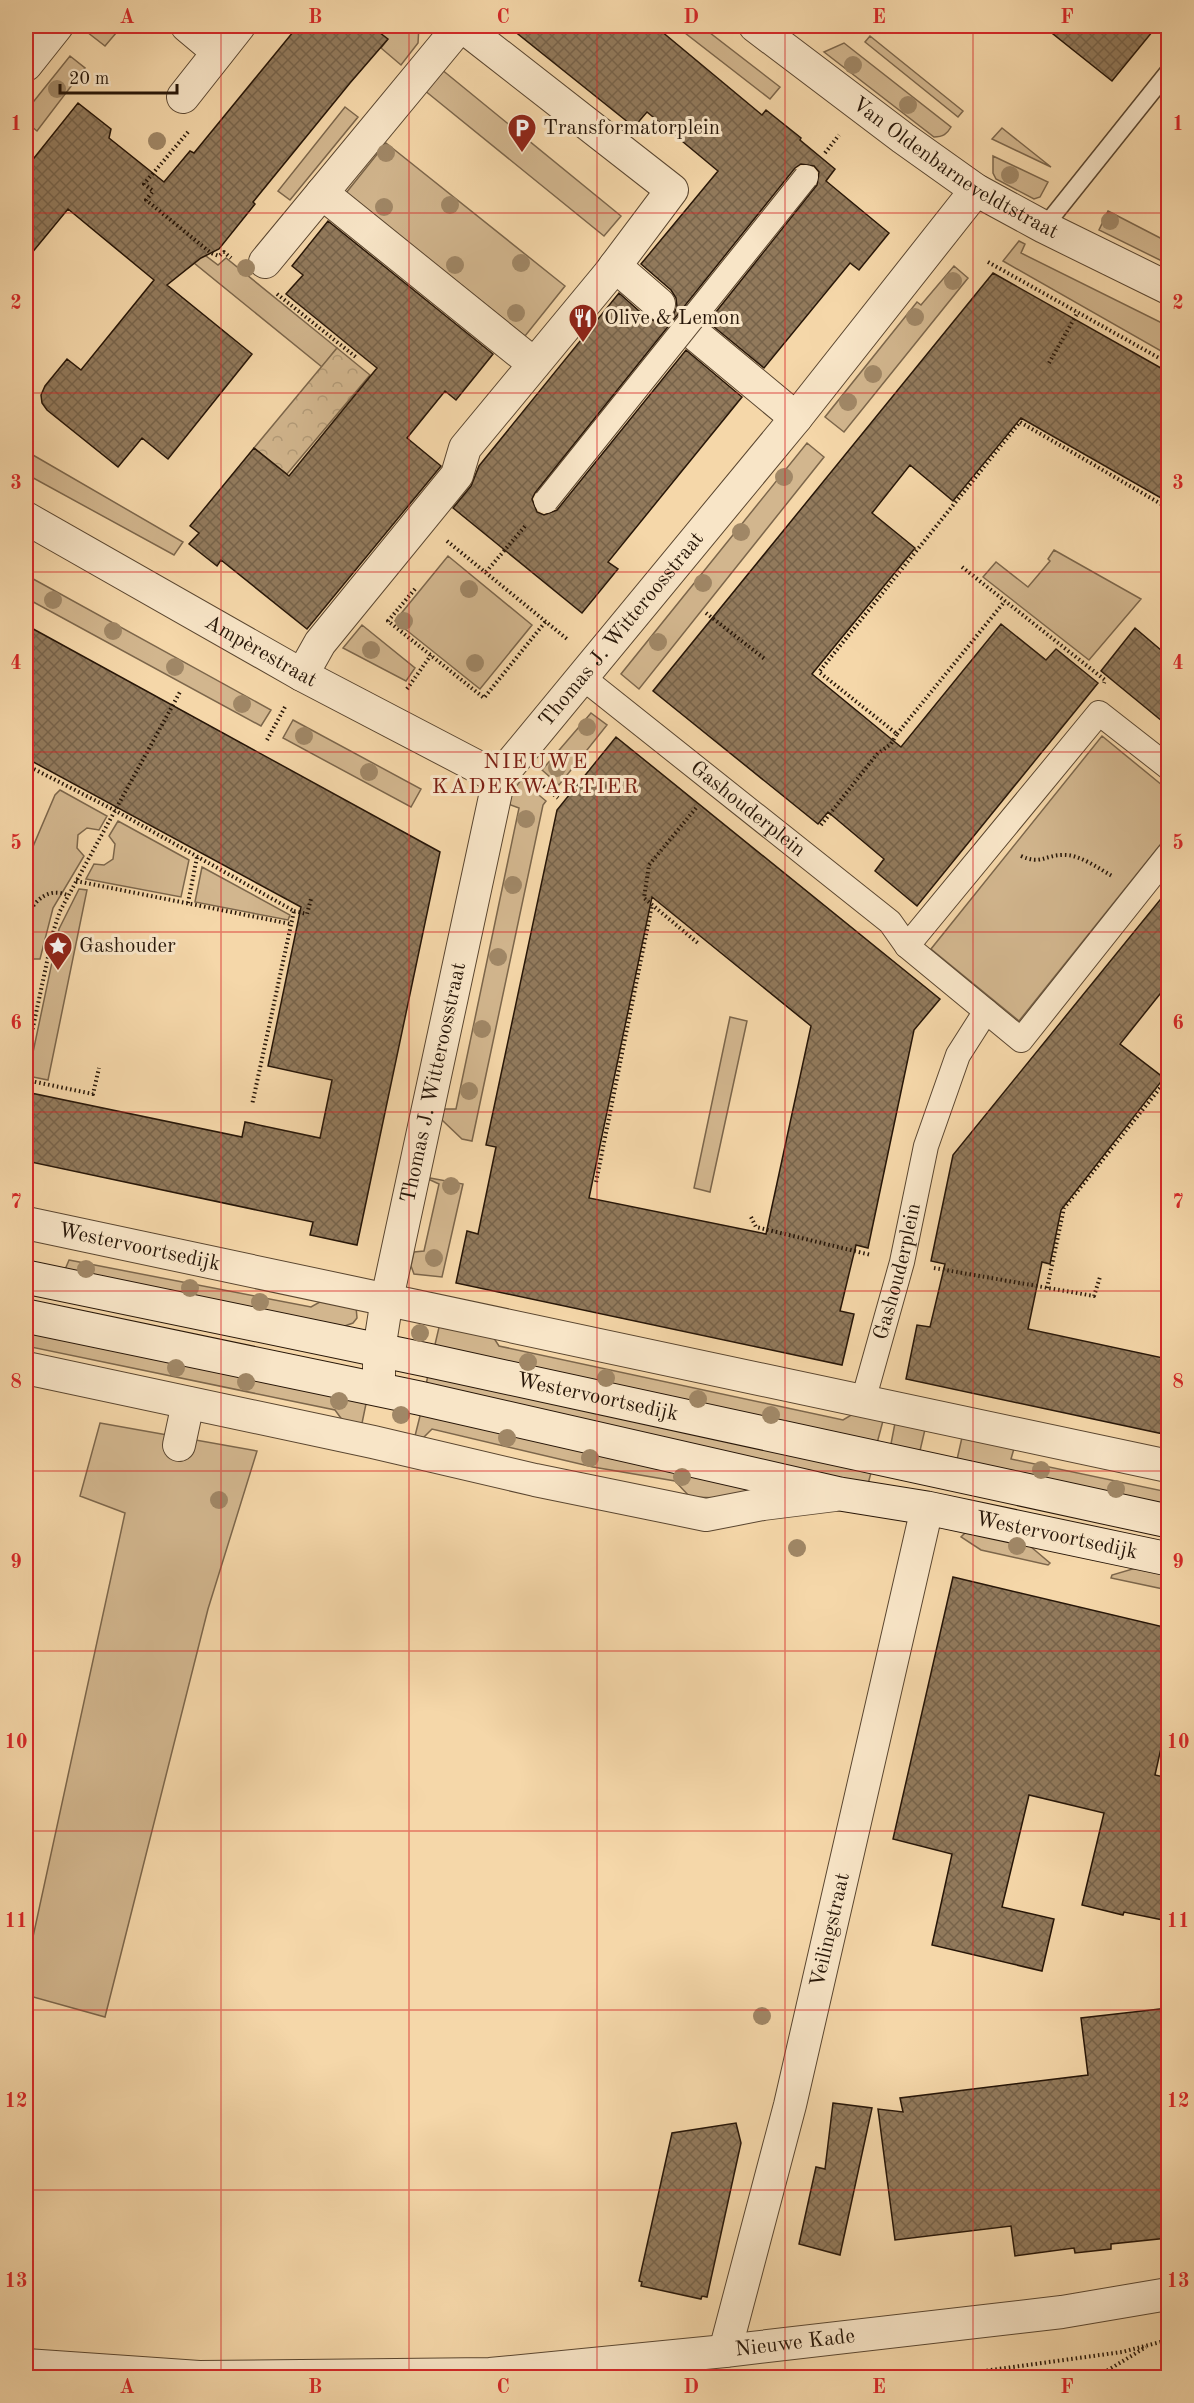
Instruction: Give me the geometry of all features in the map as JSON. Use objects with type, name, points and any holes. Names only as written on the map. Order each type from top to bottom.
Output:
[{"type":"main road","name":"Westervoortsedijk","points":[[26,1277],[379,1350],[1168,1521]]},
{"type":"main road","name":"Westervoortsedijk","points":[[26,1316],[379,1389],[840,1494],[927,1508],[1168,1558]]},
{"type":"street","points":[[26,65],[57,26]]},
{"type":"street","points":[[187,26],[218,52]]},
{"type":"street","points":[[183,97],[239,26]]},
{"type":"street","points":[[259,269],[461,26],[672,190],[615,266],[465,448],[457,476],[320,643],[302,675]]},
{"type":"street","name":"Van Oldenbarneveldtstraat","points":[[756,26],[903,138],[976,190],[1044,227],[1168,288]]},
{"type":"street","points":[[546,501],[806,177]]},
{"type":"street","name":"Thomas J. Witteroosstraat","points":[[379,1389],[379,1350],[387,1299],[499,778],[796,418],[976,190]]},
{"type":"street","points":[[322,193],[534,364]]},
{"type":"street","points":[[615,266],[659,304]]},
{"type":"street","points":[[697,336],[796,418]]},
{"type":"street","name":"Ampèrestraat","points":[[26,518],[302,675],[499,778]]},
{"type":"street","name":"Gashouderplein","points":[[588,669],[715,784],[890,922],[908,946],[1021,1041],[1168,855]]},
{"type":"street","points":[[908,946],[1099,713],[1168,767]]},
{"type":"street","name":"Gashouderplein","points":[[863,1401],[902,1262],[926,1146],[958,1055],[986,1011]]},
{"type":"street","name":"Westervoortsedijk","points":[[26,1223],[1168,1466]]},
{"type":"street","name":"Westervoortsedijk","points":[[26,1368],[535,1480],[706,1515],[763,1504],[840,1494]]},
{"type":"street","points":[[179,1445],[188,1402]]},
{"type":"street","name":"Veilingstraat","points":[[725,2352],[790,2105],[927,1508]]},
{"type":"street","name":"Nieuwe Kade","points":[[26,2365],[199,2377],[490,2374],[725,2352],[1062,2312],[1168,2294]]},
{"type":"lane","points":[[1044,227],[1168,72]]},
{"type":"path","points":[[183,97],[169,114],[189,130],[144,184],[153,191],[146,200],[212,253],[219,256],[224,252],[259,269],[357,358]]},
{"type":"path","points":[[988,262],[1168,363]]},
{"type":"path","points":[[1049,363],[1078,312]]},
{"type":"path","points":[[897,735],[819,672],[1020,422],[1168,508]]},
{"type":"path","points":[[486,572],[546,501]]},
{"type":"path","points":[[421,520],[546,621],[588,669]]},
{"type":"path","points":[[444,553],[451,544]]},
{"type":"path","points":[[962,567],[1105,680],[1099,713]]},
{"type":"path","points":[[416,587],[388,621],[484,698],[546,621]]},
{"type":"path","points":[[800,852],[877,754],[891,744],[1005,601]]},
{"type":"path","points":[[706,612],[766,660]]},
{"type":"path","points":[[407,689],[431,655]]},
{"type":"path","points":[[26,1060],[54,929],[68,895],[180,693]]},
{"type":"path","points":[[26,765],[116,811],[294,911],[308,914],[311,899]]},
{"type":"path","points":[[699,944],[644,898],[649,865],[715,784]]},
{"type":"path","points":[[996,838],[1030,860],[1041,861],[1061,854],[1084,861],[1138,893]]},
{"type":"path","points":[[188,903],[197,857]]},
{"type":"path","points":[[76,880],[291,924]]},
{"type":"path","points":[[26,916],[32,904],[42,896],[54,892],[68,895]]},
{"type":"path","points":[[596,1182],[652,905]]},
{"type":"path","points":[[252,1105],[294,911]]},
{"type":"path","points":[[26,1080],[93,1094],[99,1068]]},
{"type":"path","points":[[1047,1288],[1064,1208],[1168,1078]]},
{"type":"path","points":[[752,1217],[756,1227],[902,1262],[1047,1288],[1095,1296],[1100,1277]]},
{"type":"path","points":[[933,2378],[1122,2352],[1168,2340]]},
{"type":"path","points":[[1091,2378],[1150,2345]]},
{"type":"green space","points":[[93,26],[122,26],[105,46],[87,32]]},
{"type":"green space","points":[[371,26],[419,26],[418,43],[401,65],[381,48],[387,40]]},
{"type":"green space","points":[[676,26],[701,26],[780,87],[770,99]]},
{"type":"green space","points":[[870,36],[963,111],[958,117],[865,42]]},
{"type":"green space","points":[[844,43],[951,127],[948,132],[934,137],[824,52]]},
{"type":"green space","points":[[70,56],[85,68],[37,131],[26,122],[26,111]]},
{"type":"green space","points":[[441,69],[621,216],[604,236],[424,90]]},
{"type":"green space","points":[[345,107],[358,117],[290,200],[278,191]]},
{"type":"green space","points":[[1002,128],[1051,167],[992,139]]},
{"type":"green space","points":[[386,143],[565,286],[525,336],[346,193]]},
{"type":"green space","points":[[993,156],[1048,182],[1040,197],[1034,199],[996,179],[993,173]]},
{"type":"green space","points":[[1108,211],[1168,242],[1168,264],[1099,230]]},
{"type":"green space","points":[[169,228],[218,265],[226,258],[337,348],[322,367],[162,237]]},
{"type":"green space","points":[[1019,241],[1025,244],[1021,253],[1168,326],[1168,355],[1003,261]]},
{"type":"green space","points":[[954,266],[968,278],[844,432],[825,417],[917,302],[921,305]]},
{"type":"green space","points":[[337,348],[370,375],[287,474],[254,448]]},
{"type":"green space","points":[[807,443],[824,457],[639,689],[621,674]]},
{"type":"green space","points":[[26,451],[183,542],[174,555],[26,474]]},
{"type":"green space","points":[[1054,550],[1141,599],[1089,660],[983,577],[996,562],[1028,587],[1050,561],[1048,559]]},
{"type":"green space","points":[[448,556],[532,625],[480,689],[395,621]]},
{"type":"green space","points":[[26,575],[271,710],[261,726],[26,598]]},
{"type":"green space","points":[[362,625],[415,668],[406,681],[343,648]]},
{"type":"green space","points":[[591,713],[607,725],[559,785],[542,770]]},
{"type":"green space","points":[[293,720],[421,789],[411,807],[283,738]]},
{"type":"green space","points":[[1102,736],[1168,790],[1168,835],[1019,1021],[931,949]]},
{"type":"green space","points":[[521,780],[546,801],[543,805],[472,1141],[462,1139],[442,1120],[444,1109],[456,1109],[519,808],[508,804],[512,792]]},
{"type":"green space","points":[[60,790],[107,816],[99,830],[87,828],[78,835],[77,848],[84,856],[53,908],[40,959],[26,959],[26,863],[55,795]]},
{"type":"green space","points":[[118,821],[189,860],[181,897],[86,879],[94,864],[104,865],[113,859],[115,844],[109,836]]},
{"type":"green space","points":[[202,867],[290,915],[288,920],[195,902]]},
{"type":"green space","points":[[79,889],[87,890],[48,1080],[28,1076],[59,929]]},
{"type":"green space","points":[[730,1017],[747,1021],[710,1192],[694,1188]]},
{"type":"green space","points":[[428,1179],[463,1184],[442,1277],[414,1274],[411,1266],[414,1252],[424,1251],[439,1184]]},
{"type":"green space","points":[[69,1260],[311,1307],[327,1298],[356,1306],[357,1318],[353,1323],[342,1327],[64,1272]]},
{"type":"green space","points":[[440,1323],[490,1332],[499,1346],[843,1420],[858,1411],[884,1417],[876,1447],[433,1353]]},
{"type":"green space","points":[[26,1327],[367,1399],[361,1428],[346,1425],[335,1410],[26,1346]]},
{"type":"green space","points":[[428,1375],[872,1469],[868,1484],[425,1390]]},
{"type":"green space","points":[[421,1412],[762,1489],[722,1498],[690,1497],[675,1481],[593,1467],[432,1429],[421,1440],[415,1436]]},
{"type":"green space","points":[[896,1418],[926,1425],[919,1455],[890,1449]]},
{"type":"green space","points":[[100,1423],[257,1451],[208,1609],[105,2017],[26,1995],[26,1969],[125,1513],[80,1496]]},
{"type":"green space","points":[[963,1433],[1015,1445],[1011,1459],[1168,1492],[1168,1509],[956,1464]]},
{"type":"green space","points":[[966,1532],[1018,1536],[1050,1563],[1048,1565],[981,1550],[961,1537]]},
{"type":"green space","points":[[1146,1565],[1168,1569],[1168,1590],[1111,1578],[1112,1575]]},
{"type":"building","points":[[298,26],[371,26],[388,39],[253,202],[255,204],[219,249],[201,258],[167,285],[252,354],[168,459],[142,438],[118,467],[47,410],[42,403],[41,395],[45,386],[67,359],[81,370],[154,280],[68,209],[26,260],[26,168],[78,103],[111,129],[109,138],[164,182],[190,151],[194,153]]},
{"type":"building","points":[[508,26],[655,26],[762,115],[766,110],[801,138],[800,140],[835,169],[826,181],[889,233],[859,270],[850,263],[764,368],[708,322],[817,185],[819,172],[814,166],[801,164],[795,168],[532,499],[537,512],[544,515],[557,510],[686,350],[742,397],[608,562],[618,569],[582,613],[453,508],[471,486],[479,466],[619,293],[647,318],[664,321],[673,315],[677,307],[676,298],[671,290],[641,264],[718,171],[647,112],[634,127]]},
{"type":"building","points":[[1043,26],[1157,26],[1112,81]]},
{"type":"building","points":[[328,221],[493,354],[456,400],[445,391],[407,438],[441,466],[307,629],[221,560],[217,566],[189,544],[199,533],[190,526],[254,448],[289,476],[377,368],[286,294],[303,275],[292,266]]},
{"type":"building","points":[[993,273],[1168,372],[1168,502],[1021,418],[953,501],[910,465],[872,513],[915,548],[812,674],[901,747],[1001,624],[1046,660],[1056,649],[1098,683],[917,906],[875,871],[884,859],[828,812],[818,824],[653,691]]},
{"type":"building","points":[[26,625],[440,852],[357,1245],[310,1235],[313,1222],[26,1161],[26,1092],[242,1137],[245,1122],[320,1138],[332,1080],[268,1066],[301,907],[26,758]]},
{"type":"building","points":[[1135,628],[1168,656],[1168,726],[1101,671]]},
{"type":"building","points":[[616,737],[940,999],[914,1030],[868,1248],[856,1245],[840,1311],[854,1314],[842,1365],[456,1283],[467,1231],[478,1234],[496,1147],[486,1145],[557,810]],"holes":[[[652,897],[811,1026],[766,1234],[589,1198]]]},
{"type":"building","points":[[1168,890],[1168,984],[1120,1044],[1164,1078],[1061,1210],[1050,1264],[1042,1262],[1028,1329],[1168,1359],[1168,1435],[906,1379],[917,1325],[930,1327],[945,1264],[931,1261],[953,1155]]},
{"type":"building","points":[[953,1577],[1168,1628],[1168,1717],[1155,1775],[1168,1778],[1168,1921],[1124,1912],[1123,1915],[1082,1905],[1104,1813],[1029,1795],[1002,1907],[1054,1919],[1042,1971],[932,1945],[952,1854],[893,1839]]},
{"type":"building","points":[[1168,2008],[1168,2238],[1111,2244],[1111,2249],[1075,2253],[1074,2248],[1015,2256],[1011,2226],[895,2240],[878,2109],[903,2112],[900,2098],[1088,2075],[1081,2018]]},
{"type":"building","points":[[833,2103],[872,2108],[840,2255],[799,2244],[816,2167],[825,2169]]},
{"type":"building","points":[[736,2123],[741,2143],[707,2297],[702,2296],[701,2299],[641,2286],[642,2282],[639,2281],[672,2133]]},
{"type":"place","name":"Transformatorplein","points":[[522,154]]},
{"type":"place","name":"Olive & Lemon","points":[[583,344]]},
{"type":"place","name":"Gashouder","points":[[58,972]]},
{"type":"district","name":"NIEUWE KADEKWARTIER","points":[[536,774]]}]
